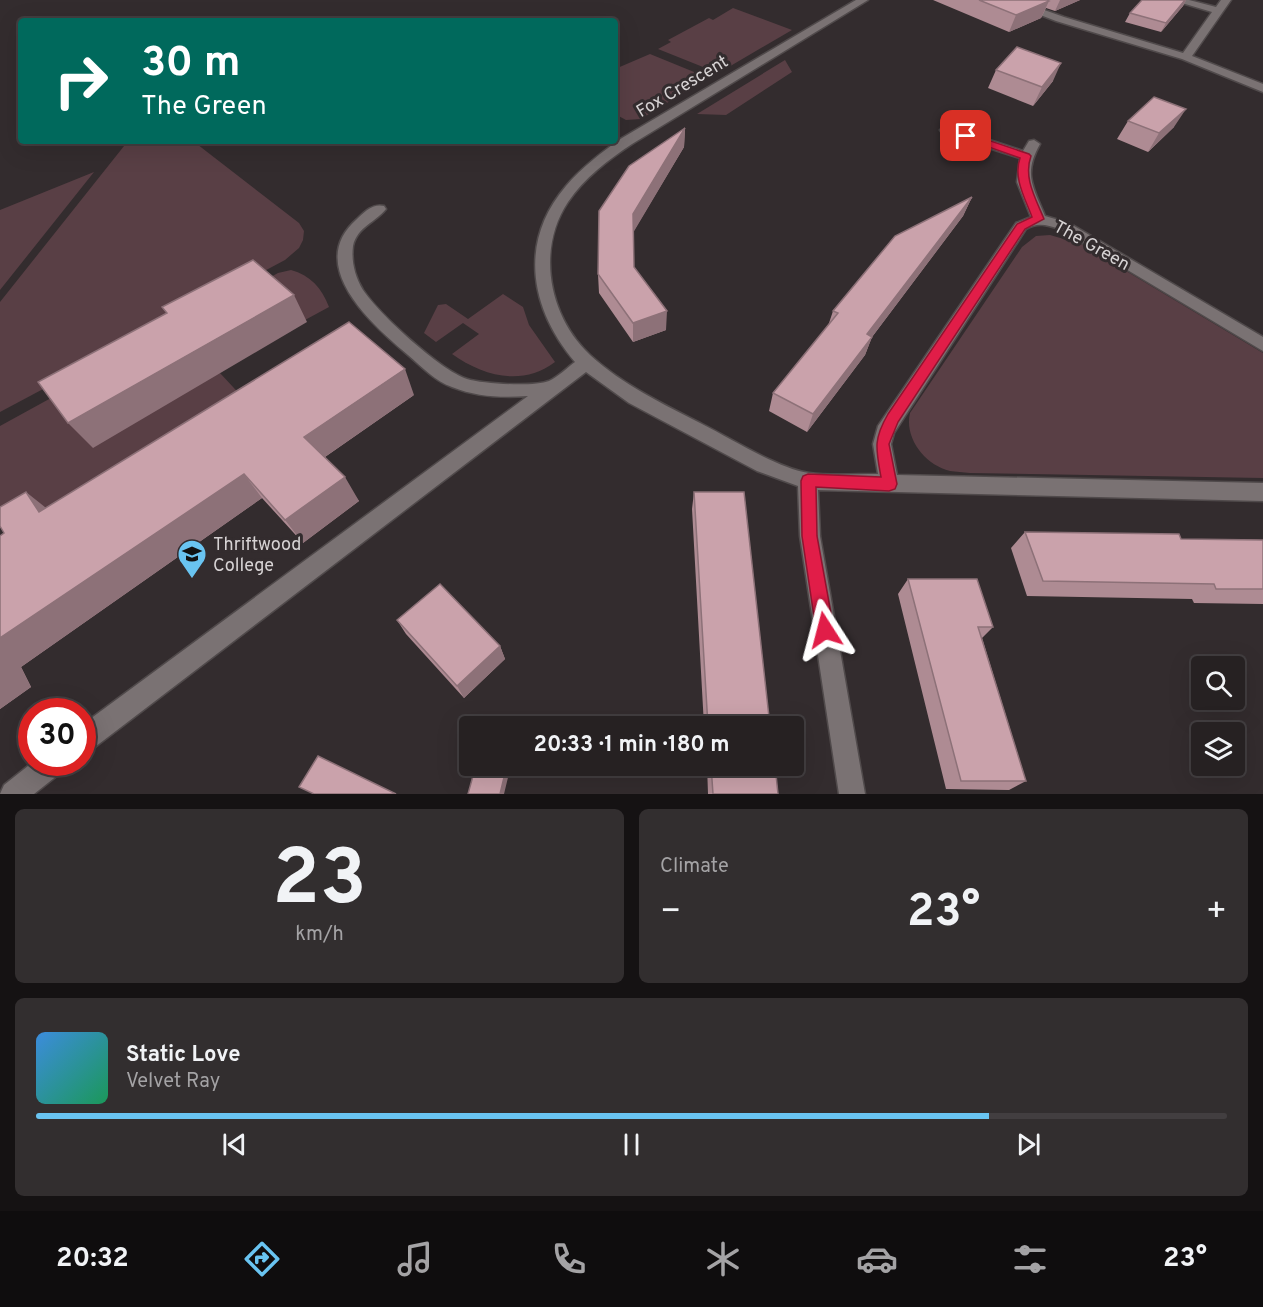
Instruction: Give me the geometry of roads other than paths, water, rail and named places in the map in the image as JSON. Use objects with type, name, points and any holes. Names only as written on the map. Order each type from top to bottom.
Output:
[{"type":"street","name":"Fox Crescent","points":[[808,481],[764,465],[663,414],[616,386],[587,362],[571,346],[551,316],[543,276],[544,248],[548,228],[566,195],[593,167],[627,141],[863,0]]},
{"type":"street","points":[[1007,0],[1060,19],[1186,57],[1263,88]]},
{"type":"street","points":[[1178,0],[1219,10]]},
{"type":"street","points":[[1186,57],[1226,0]]},
{"type":"street","points":[[946,130],[1026,156]]},
{"type":"street","points":[[1034,144],[1022,167],[1023,180],[1039,219]]},
{"type":"street","points":[[379,209],[357,226],[350,235],[346,244],[344,261],[352,284],[361,300],[377,317],[444,375],[457,382],[489,389],[554,387]]},
{"type":"street","name":"The Green","points":[[889,484],[882,444],[889,425],[1021,226],[1028,222],[1039,219],[1064,226],[1263,345]]},
{"type":"street","points":[[96,730],[587,362]]},
{"type":"street","points":[[852,794],[810,536],[808,481],[1263,492]]},
{"type":"street","points":[[13,794],[36,776]]},
{"type":"place","name":"Thriftwood College","points":[[192,580]]}]
